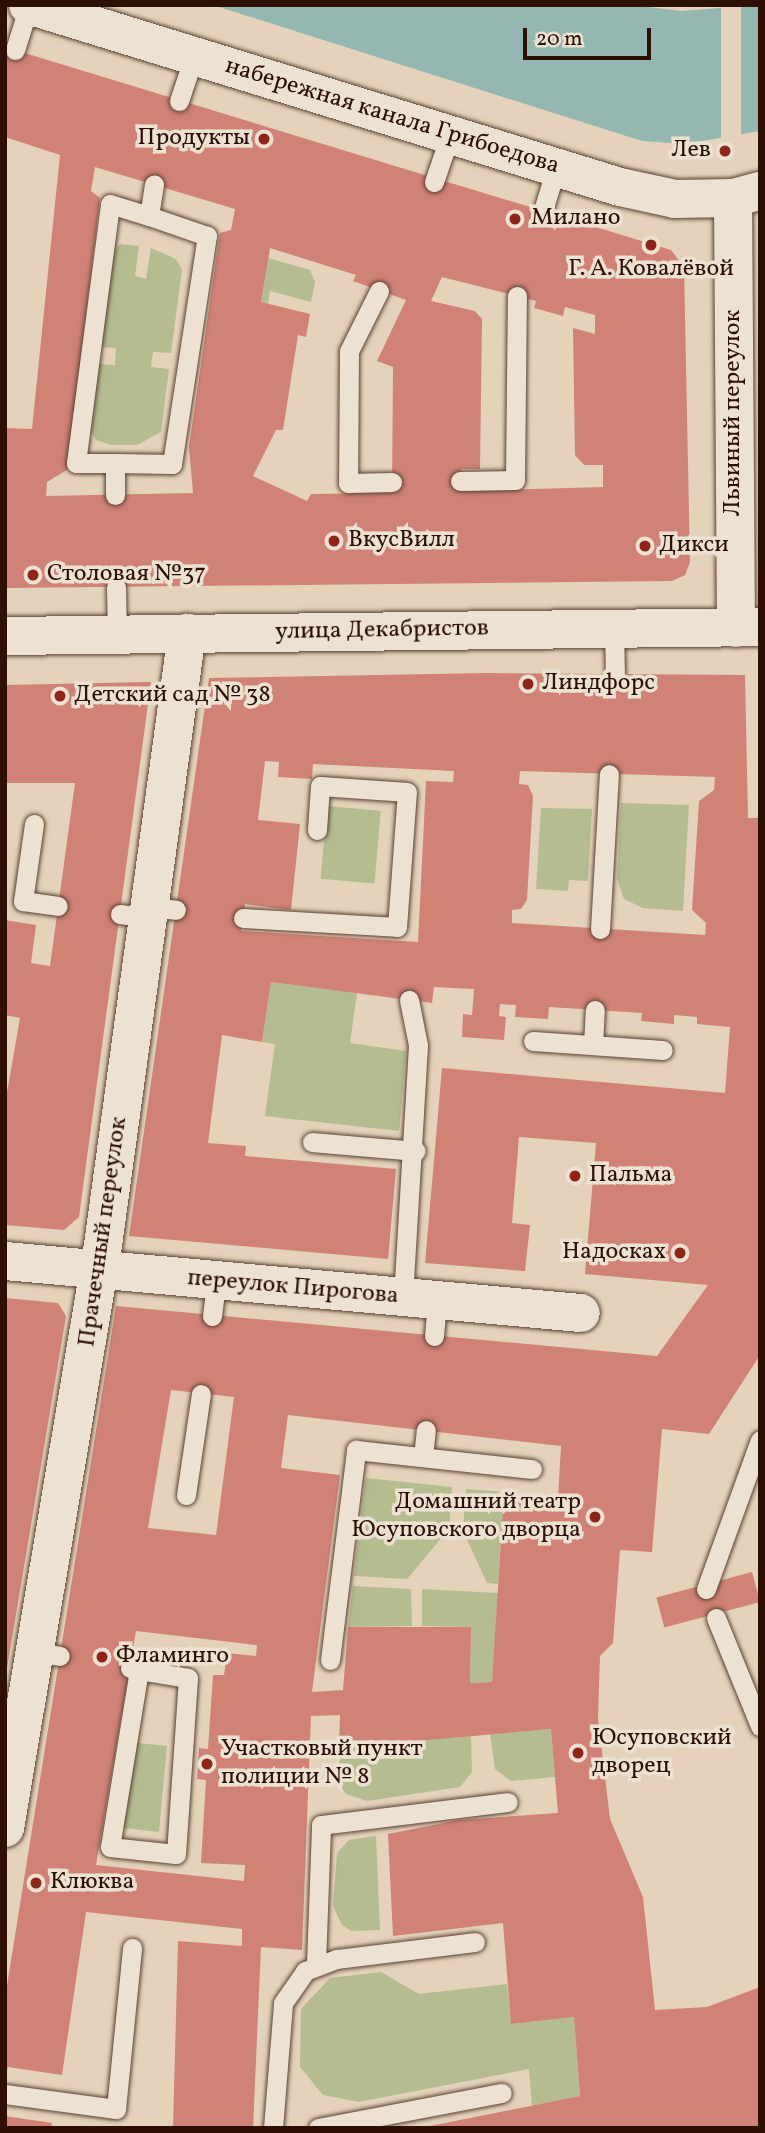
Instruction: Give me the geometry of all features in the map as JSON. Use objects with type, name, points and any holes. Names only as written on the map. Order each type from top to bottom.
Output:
[{"type":"street","name":"набережная канала Грибоедова","points":[[29,5],[556,168],[675,198],[746,194]]},
{"type":"street","name":"Львиный переулок","points":[[746,194],[748,627]]},
{"type":"street","name":"улица Декабристов","points":[[5,636],[748,627]]},
{"type":"street","name":"Прачечный переулок","points":[[5,1828],[9,1783],[48,1654],[57,1444],[99,1269],[187,633]]},
{"type":"street","name":"переулок Пирогова","points":[[5,1261],[99,1269],[214,1298],[425,1311],[581,1313]]},
{"type":"lane","points":[[15,50],[29,5]]},
{"type":"lane","points":[[179,100],[194,57]]},
{"type":"lane","points":[[434,182],[450,135]]},
{"type":"lane","points":[[542,214],[556,168]]},
{"type":"lane","points":[[149,216],[154,184]]},
{"type":"lane","points":[[110,204],[149,216],[207,236],[172,464],[76,463],[110,204]]},
{"type":"lane","points":[[379,291],[349,351],[348,483],[392,482]]},
{"type":"lane","points":[[460,481],[515,480],[517,296]]},
{"type":"lane","points":[[115,463],[115,495]]},
{"type":"lane","points":[[116,587],[117,634]]},
{"type":"lane","points":[[614,628],[615,674]]},
{"type":"lane","points":[[600,929],[609,774]]},
{"type":"lane","points":[[243,918],[396,934],[407,792],[320,786],[317,830]]},
{"type":"lane","points":[[34,824],[23,901],[58,906]]},
{"type":"lane","points":[[409,1000],[418,1045],[416,1151],[425,1311]]},
{"type":"lane","points":[[593,1045],[595,1010]]},
{"type":"lane","points":[[533,1041],[663,1050]]},
{"type":"lane","points":[[312,1142],[416,1151]]},
{"type":"lane","points":[[186,1495],[201,1394]]},
{"type":"lane","points":[[423,1457],[426,1430]]},
{"type":"lane","points":[[706,1589],[760,1440]]},
{"type":"lane","points":[[330,1660],[356,1450],[532,1469]]},
{"type":"lane","points":[[716,1618],[760,1726]]},
{"type":"lane","points":[[135,1669],[188,1678],[176,1854],[110,1847],[135,1669]]},
{"type":"lane","points":[[316,1964],[321,1825],[508,1802]]},
{"type":"lane","points":[[274,2128],[283,2003],[292,1986],[316,1964],[475,1942]]},
{"type":"lane","points":[[5,2094],[116,2109],[132,1948]]},
{"type":"lane","points":[[318,2128],[502,2092]]},
{"type":"green space","points":[[121,244],[139,246],[135,276],[146,279],[151,248],[176,259],[182,270],[171,353],[153,352],[151,367],[169,369],[161,432],[137,445],[111,445],[96,440],[91,431],[98,364],[115,365],[116,348],[100,347],[111,251]]},
{"type":"green space","points":[[268,258],[310,270],[315,282],[311,302],[270,291],[268,304],[261,302]]},
{"type":"green space","points":[[621,803],[689,805],[683,911],[643,908],[624,899],[617,879]]},
{"type":"green space","points":[[327,806],[381,811],[374,883],[321,879]]},
{"type":"green space","points":[[541,808],[592,809],[588,881],[569,880],[568,891],[536,889]]},
{"type":"green space","points":[[271,982],[357,993],[350,1043],[406,1051],[399,1131],[265,1116],[275,1044],[262,1042]]},
{"type":"green space","points":[[366,1478],[452,1487],[449,1529],[407,1579],[354,1576]]},
{"type":"green space","points":[[466,1489],[504,1492],[498,1584],[487,1583],[463,1531]]},
{"type":"green space","points":[[353,1586],[411,1589],[412,1626],[348,1627]]},
{"type":"green space","points":[[422,1589],[498,1593],[492,1682],[470,1683],[471,1627],[422,1626]]},
{"type":"green space","points":[[551,1729],[555,1777],[511,1781],[495,1769],[490,1734]]},
{"type":"green space","points":[[471,1736],[472,1772],[460,1787],[367,1801],[346,1794],[340,1785],[339,1748]]},
{"type":"green space","points":[[137,1743],[167,1746],[159,1832],[123,1828]]},
{"type":"green space","points":[[376,1836],[380,1930],[351,1931],[342,1925],[333,1906],[337,1853],[349,1840]]},
{"type":"green space","points":[[381,1972],[419,1994],[507,1984],[511,2024],[574,2017],[580,2096],[532,2106],[529,2069],[359,2102],[323,2095],[300,2067],[301,2009],[330,1978]]},
{"type":"water","points":[[213,5],[632,5],[681,11],[760,5],[760,131],[685,144],[642,141]]},
{"type":"pier","points":[[721,5],[741,5],[741,142],[721,142]]},
{"type":"building","points":[[5,47],[671,250],[684,267],[690,562],[685,575],[672,581],[5,588],[5,428],[32,429],[60,155],[5,137]],"holes":[[[95,167],[235,209],[231,230],[220,233],[189,447],[193,493],[46,496],[47,482],[67,470],[100,198],[91,191]],[[270,248],[356,275],[353,281],[406,300],[377,361],[393,367],[392,493],[311,494],[307,501],[253,476],[276,430],[283,430],[298,335],[306,337],[310,314],[261,302]],[[442,277],[536,301],[534,308],[563,316],[565,307],[595,315],[595,334],[573,328],[575,455],[584,465],[603,465],[603,487],[460,491],[461,469],[480,469],[482,319],[475,311],[431,301]]]},
{"type":"building","points":[[487,673],[745,675],[748,818],[760,818],[760,1355],[709,1434],[662,1429],[652,1552],[620,1550],[613,1643],[600,1656],[598,1718],[610,1819],[643,1897],[655,2010],[707,2007],[760,1987],[760,2128],[420,2128],[580,2096],[574,2017],[511,2024],[503,1923],[393,1936],[388,1834],[459,1820],[558,1813],[551,1729],[339,1748],[340,1715],[311,1716],[302,1950],[261,1947],[253,2128],[173,2128],[178,1941],[242,1946],[242,1929],[86,1912],[62,2075],[8,2067],[5,2076],[5,1998],[116,1306],[657,1356],[708,1285],[585,1274],[596,1143],[519,1137],[512,1223],[530,1225],[525,1271],[425,1263],[442,1068],[725,1093],[730,1027],[697,1024],[697,1017],[674,1015],[674,1024],[641,1021],[642,1013],[549,1007],[548,1019],[515,1017],[516,1005],[500,1004],[499,1016],[506,1017],[504,1040],[462,1037],[463,1014],[472,1015],[474,989],[434,987],[432,1003],[271,982],[262,1042],[222,1035],[208,1143],[246,1146],[245,1156],[396,1169],[388,1259],[129,1236],[209,678]],"holes":[[[265,761],[279,762],[278,777],[312,779],[313,764],[454,771],[453,782],[426,781],[418,942],[241,931],[245,904],[291,910],[300,824],[258,820]],[[520,771],[715,777],[714,790],[699,801],[692,910],[706,923],[705,935],[512,923],[512,910],[521,909],[527,900],[533,796],[528,785],[519,784]],[[171,1390],[234,1397],[216,1535],[148,1528]],[[288,1415],[561,1446],[558,1499],[504,1492],[492,1682],[470,1683],[471,1627],[348,1627],[343,1690],[312,1692],[340,1475],[281,1468]],[[136,1631],[257,1645],[256,1656],[227,1653],[224,1675],[213,1675],[208,1749],[199,1748],[197,1779],[206,1780],[201,1863],[245,1865],[244,1881],[96,1865]]]},
{"type":"building","points":[[151,682],[79,1217],[64,1230],[5,1225],[5,1104],[20,1018],[5,1015],[5,920],[36,925],[31,963],[50,966],[75,783],[5,783],[5,685]]},
{"type":"building","points":[[5,1298],[58,1303],[66,1316],[7,1668]]},
{"type":"building","points":[[752,1572],[760,1602],[664,1628],[656,1598]]},
{"type":"building","points":[[5,2116],[52,2123],[51,2128],[5,2128]]},
{"type":"place","name":"Продукты","points":[[264,139]]},
{"type":"place","name":"Лев","points":[[725,151]]},
{"type":"place","name":"Милано","points":[[515,219]]},
{"type":"place","name":"Г. А. Ковалёвой","points":[[651,245]]},
{"type":"place","name":"ВкусВилл","points":[[334,541]]},
{"type":"place","name":"Дикси","points":[[645,546]]},
{"type":"place","name":"Столовая №37","points":[[33,575]]},
{"type":"place","name":"Линдфорс","points":[[528,684]]},
{"type":"place","name":"Детский сад № 38","points":[[60,696]]},
{"type":"place","name":"Пальма","points":[[575,1176]]},
{"type":"place","name":"Надосках","points":[[680,1253]]},
{"type":"place","name":"Домашний театр Юсуповского дворца","points":[[595,1517]]},
{"type":"place","name":"Фламинго","points":[[102,1657]]},
{"type":"place","name":"Юсуповский дворец","points":[[578,1753]]},
{"type":"place","name":"Участковый пункт полиции № 8","points":[[207,1764]]},
{"type":"place","name":"Клюква","points":[[36,1883]]}]
